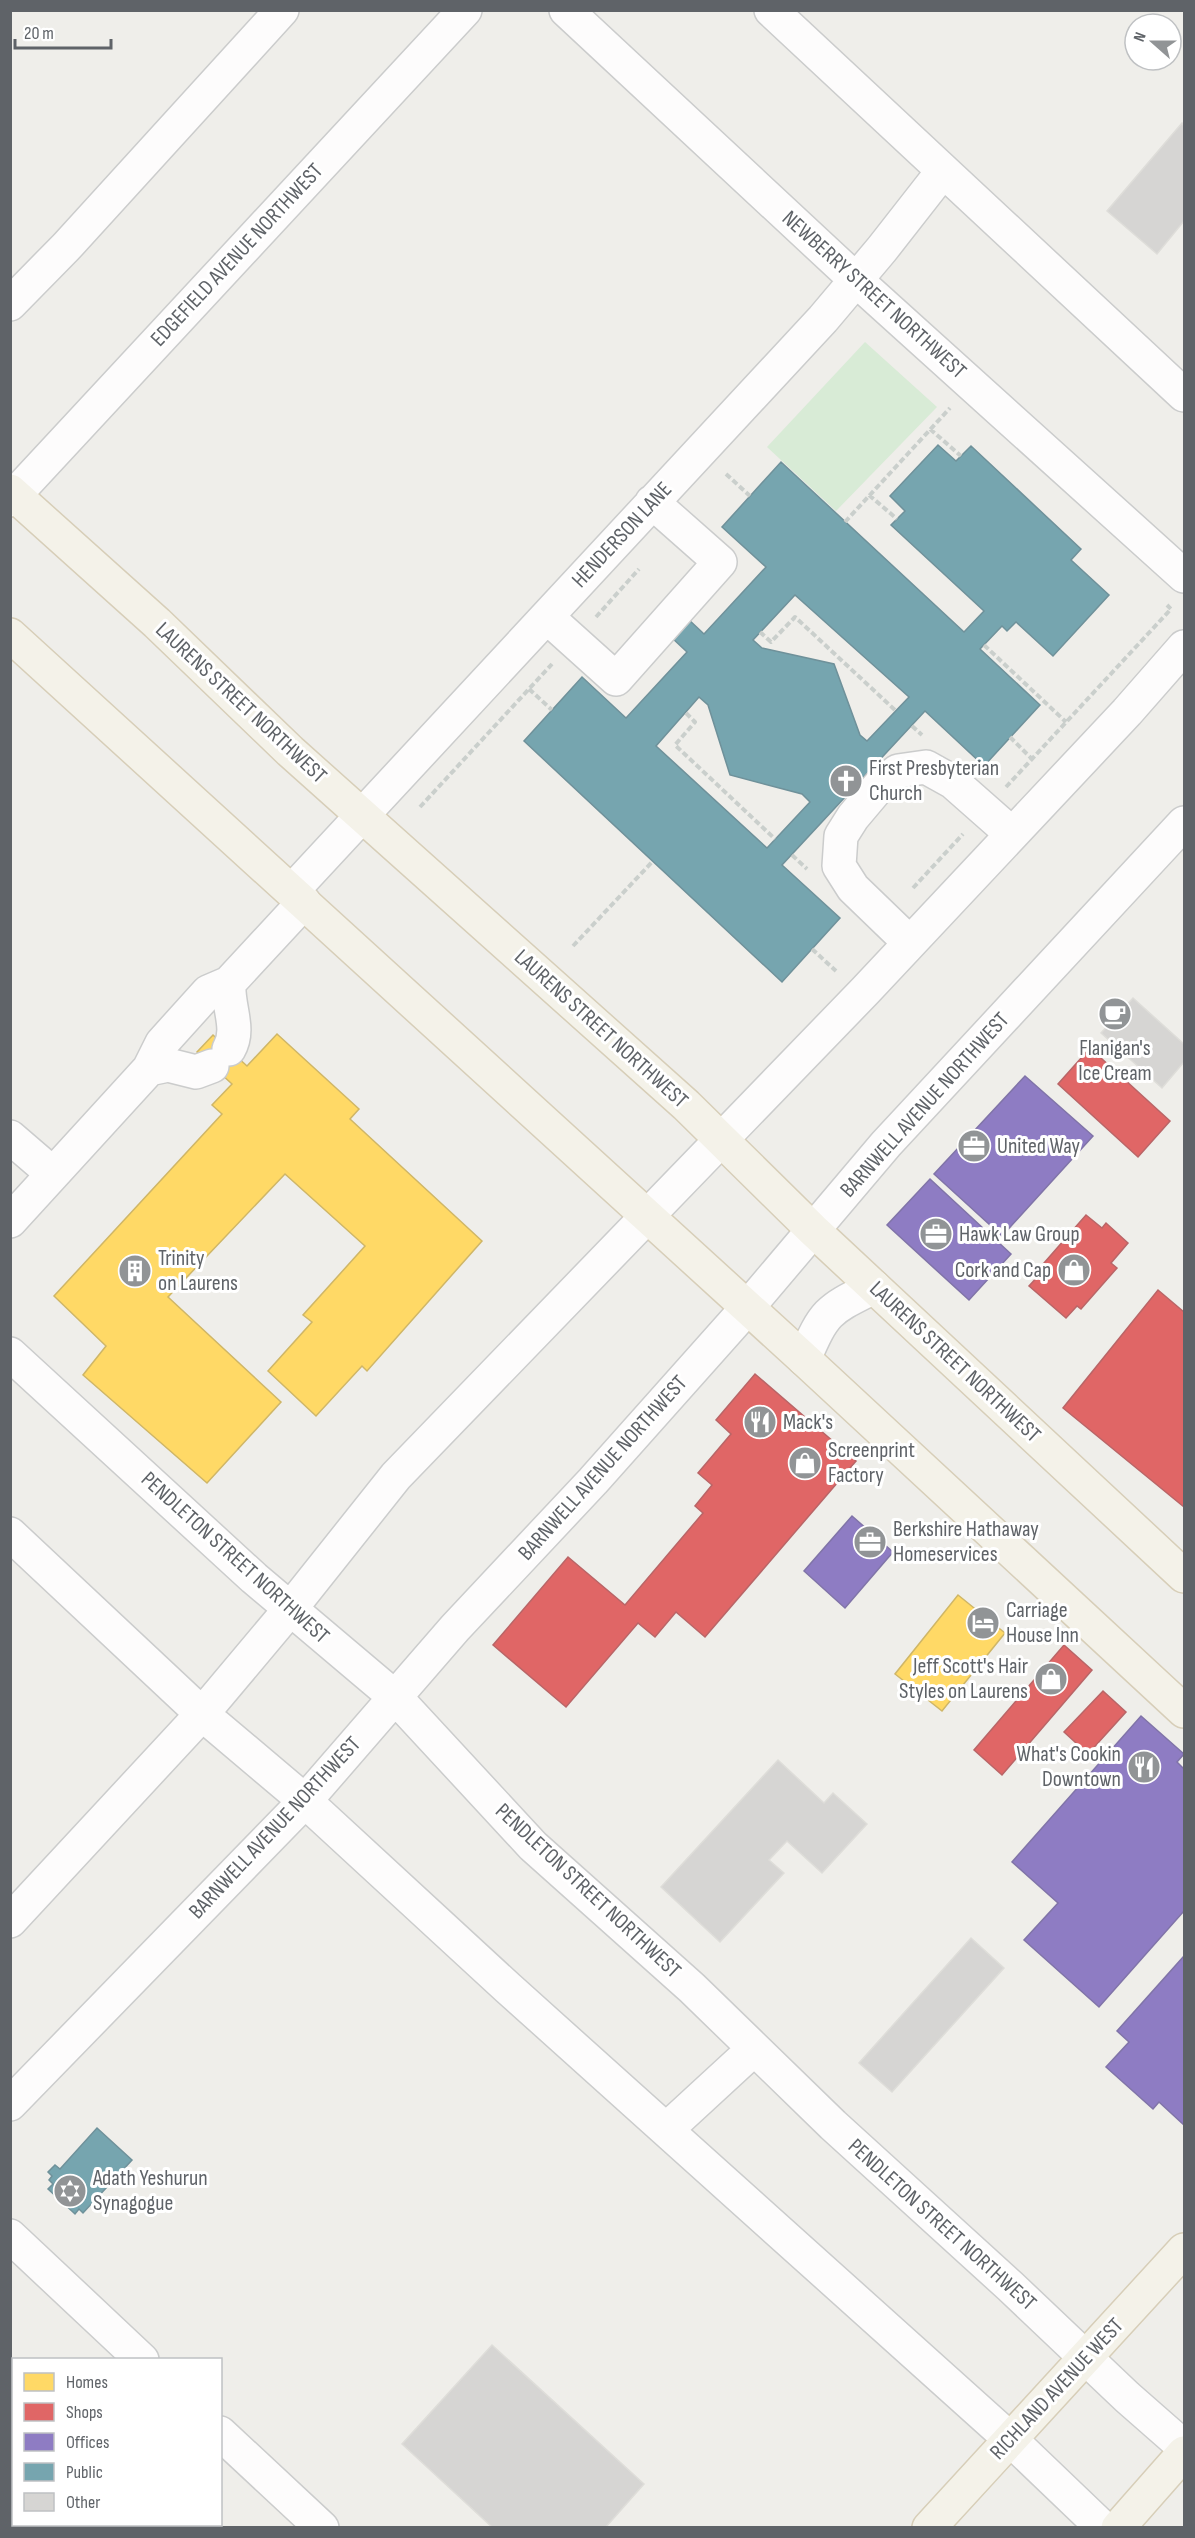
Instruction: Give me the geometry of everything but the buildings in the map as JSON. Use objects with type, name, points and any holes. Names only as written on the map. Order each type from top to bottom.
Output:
[{"type":"main road","name":"LAURENS STREET NORTHWEST","points":[[12,495],[157,623],[290,751],[686,1105],[813,1230],[1185,1576]]},
{"type":"main road","points":[[10,635],[748,1307],[1185,1711]]},
{"type":"main road","name":"RICHLAND AVENUE WEST","points":[[929,2528],[1185,2250]]},
{"type":"main road","points":[[1118,2528],[1185,2453]]},
{"type":"street","points":[[10,304],[66,247],[282,10]]},
{"type":"street","name":"EDGEFIELD AVENUE NORTHWEST","points":[[12,495],[465,10]]},
{"type":"street","name":"NEWBERRY STREET NORTHWEST","points":[[566,10],[855,280],[1185,576]]},
{"type":"street","points":[[771,10],[1185,395]]},
{"type":"street","name":"HENDERSON LANE","points":[[10,1221],[149,1069],[162,1043],[208,992],[229,983],[362,815],[823,319],[943,171]]},
{"type":"street","points":[[547,617],[616,679],[720,562],[652,502]]},
{"type":"street","points":[[10,1921],[202,1714],[291,1608],[396,1476],[910,943],[1185,647]]},
{"type":"street","points":[[910,943],[853,888],[839,866],[841,836],[853,816],[880,785],[898,771],[926,767],[953,782],[1011,834]]},
{"type":"street","name":"BARNWELL AVENUE NORTHWEST","points":[[10,2104],[305,1801],[455,1628],[593,1481],[748,1307],[886,1144],[1185,823]]},
{"type":"street","points":[[149,1069],[168,1065],[196,1072],[221,1058],[235,1028],[228,999],[229,983]]},
{"type":"street","points":[[10,1137],[53,1174]]},
{"type":"street","points":[[804,1359],[824,1318],[834,1307],[874,1287]]},
{"type":"street","name":"PENDLETON STREET NORTHWEST","points":[[10,1354],[254,1578],[396,1698],[533,1846],[692,1988],[833,2125],[1085,2358],[1185,2446]]},
{"type":"street","points":[[10,1534],[202,1714],[305,1801],[1010,2439],[1103,2528]]},
{"type":"street","points":[[666,2130],[754,2049]]},
{"type":"street","points":[[10,2236],[140,2358]]},
{"type":"street","points":[[222,2435],[322,2528]]},
{"type":"path","points":[[844,522],[952,406]]},
{"type":"path","points":[[930,429],[961,456]]},
{"type":"path","points":[[726,474],[750,496]]},
{"type":"path","points":[[869,495],[897,519]]},
{"type":"path","points":[[885,918],[1171,609]]},
{"type":"path","points":[[760,632],[771,642],[795,617],[896,711]]},
{"type":"path","points":[[984,645],[1066,722]]},
{"type":"path","points":[[529,689],[552,710]]},
{"type":"path","points":[[686,712],[695,723],[675,745],[775,839]]},
{"type":"path","points":[[1010,737],[1032,759]]},
{"type":"path","points":[[573,946],[653,861]]},
{"type":"path","points":[[812,949],[836,970]]},
{"type":"path","points":[[828,979],[844,963]]},
{"type":"green space","points":[[865,342],[937,407],[836,511],[767,447]]},
{"type":"place","name":"First Presbyterian Church","points":[[846,781]]},
{"type":"place","name":"Flanigan's Ice Cream","points":[[1115,1014]]},
{"type":"place","name":"United Way","points":[[974,1146]]},
{"type":"place","name":"Hawk Law Group","points":[[936,1234]]},
{"type":"place","name":"Cork and Cap","points":[[1074,1270]]},
{"type":"place","name":"Trinity on Laurens","points":[[135,1271]]},
{"type":"place","name":"Mack's","points":[[760,1422]]},
{"type":"place","name":"Screenprint Factory","points":[[805,1463]]},
{"type":"place","name":"Berkshire Hathaway Homeservices","points":[[870,1542]]},
{"type":"place","name":"Carriage House Inn","points":[[983,1623]]},
{"type":"place","name":"Jeff Scott's Hair Styles on Laurens","points":[[1051,1679]]},
{"type":"place","name":"What's Cookin Downtown","points":[[1144,1767]]},
{"type":"place","name":"Adath Yeshurun Synagogue","points":[[70,2191]]}]
